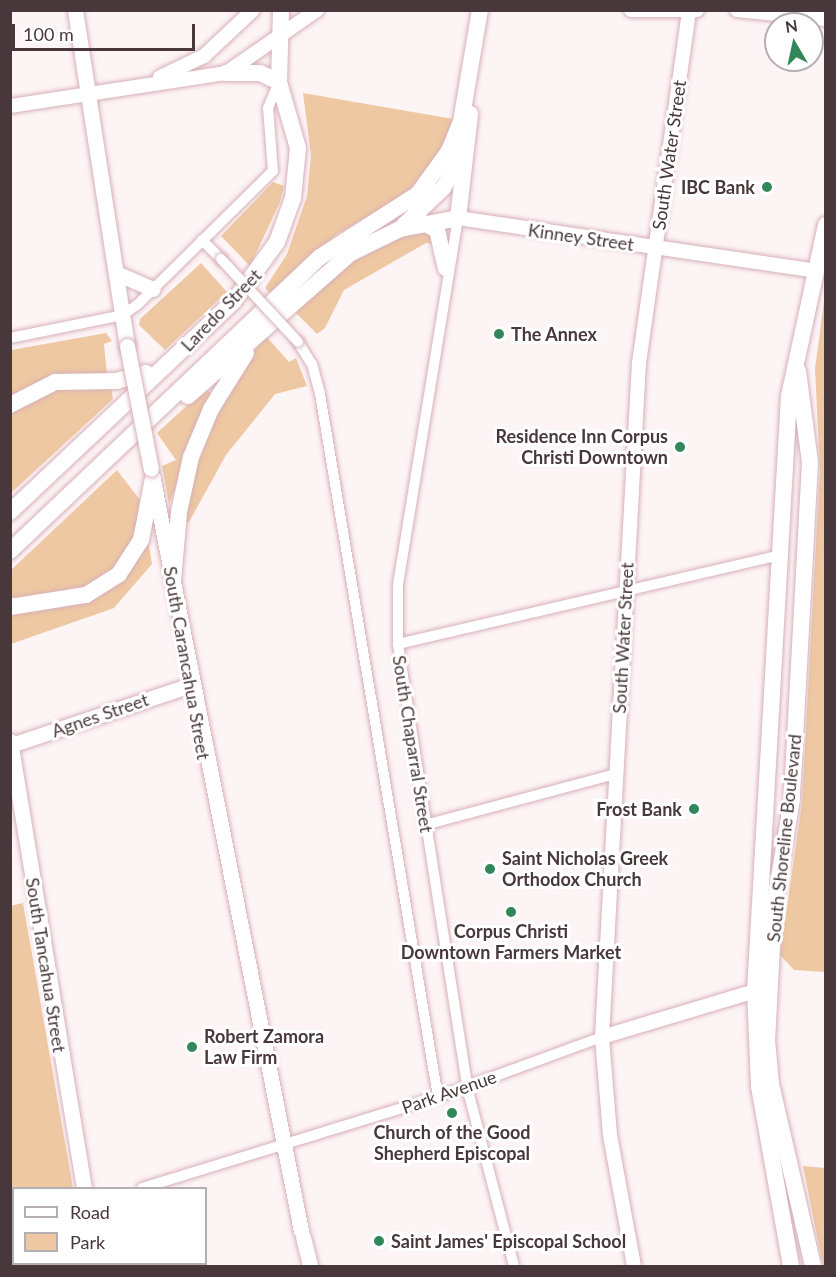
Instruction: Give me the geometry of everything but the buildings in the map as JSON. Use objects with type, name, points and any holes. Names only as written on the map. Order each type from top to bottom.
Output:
[{"type":"main road","name":"South Carancahua Street","points":[[75,10],[85,93],[127,346],[173,581],[190,685],[281,1144],[309,1266]]},
{"type":"main road","name":"Laredo Street","points":[[10,512],[169,363],[249,284],[286,222],[298,148],[279,82],[281,10]]},
{"type":"main road","points":[[95,468],[173,409],[351,253],[400,229],[422,222],[458,218],[470,85],[480,10]]},
{"type":"main road","points":[[226,72],[260,73],[279,82]]},
{"type":"main road","points":[[10,550],[320,257],[418,194],[449,151],[470,85]]},
{"type":"main road","points":[[400,229],[443,188],[466,147]]},
{"type":"main road","points":[[422,222],[437,230],[446,268]]},
{"type":"main road","name":"South Shoreline Boulevard","points":[[791,1266],[759,1086],[762,990],[779,555],[789,396],[798,370],[812,270],[825,225]]},
{"type":"main road","points":[[116,273],[153,289]]},
{"type":"main road","points":[[173,581],[179,512],[200,432],[226,382],[271,322]]},
{"type":"main road","points":[[10,405],[55,382],[116,381],[169,363]]},
{"type":"main road","name":"South Shoreline Boulevard","points":[[798,370],[810,462],[792,799],[762,990],[768,1064],[813,1266]]},
{"type":"main road","points":[[10,607],[86,596],[119,574],[141,540],[152,473]]},
{"type":"main road","name":"Agnes Street","points":[[11,744],[190,685]]},
{"type":"main road","name":"South Tancahua Street","points":[[11,744],[84,1187]]},
{"type":"street","points":[[153,80],[204,56],[253,10]]},
{"type":"street","points":[[10,106],[153,80],[226,72],[282,31],[317,10]]},
{"type":"street","points":[[631,10],[697,10]]},
{"type":"street","points":[[737,10],[825,18]]},
{"type":"street","name":"South Water Street","points":[[634,1266],[610,1135],[602,1037],[639,363],[689,11]]},
{"type":"street","points":[[10,338],[123,315],[153,289],[273,171],[268,108],[279,82]]},
{"type":"street","name":"Kinney Street","points":[[458,218],[812,270]]},
{"type":"street","name":"South Chaparral Street","points":[[458,218],[446,268],[398,586],[398,644],[467,1087],[514,1266]]},
{"type":"street","points":[[202,240],[298,342],[312,364],[320,394],[438,1097]]},
{"type":"street","points":[[398,644],[779,555]]},
{"type":"street","points":[[425,825],[615,774]]},
{"type":"street","name":"Park Avenue","points":[[145,1187],[438,1097],[602,1037],[762,990]]},
{"type":"green space","points":[[303,93],[453,119],[446,142],[409,192],[336,235],[270,293],[265,288],[287,254],[307,196],[311,155]]},
{"type":"green space","points":[[273,182],[284,186],[280,202],[250,266],[221,236]]},
{"type":"green space","points":[[427,229],[437,244],[426,243],[344,290],[325,328],[317,334],[292,309],[364,249]]},
{"type":"green space","points":[[201,263],[227,292],[165,350],[139,325],[140,319]]},
{"type":"green space","points":[[825,293],[825,972],[794,970],[780,955],[802,803],[820,470],[815,369]]},
{"type":"green space","points":[[106,333],[112,341],[104,344],[107,376],[53,376],[11,397],[11,350]]},
{"type":"green space","points":[[265,335],[289,362],[296,358],[307,386],[275,394],[226,455],[189,522],[183,523],[210,417]]},
{"type":"green space","points":[[111,387],[113,399],[11,493],[11,412],[42,390]]},
{"type":"green space","points":[[205,389],[212,394],[169,504],[162,466],[176,460],[157,433]]},
{"type":"green space","points":[[117,470],[140,500],[137,529],[121,563],[85,589],[11,601],[11,570]]},
{"type":"green space","points":[[148,540],[152,564],[114,608],[11,644],[10,611],[83,601]]},
{"type":"green space","points":[[23,903],[73,1187],[12,1187],[11,1219],[10,906]]},
{"type":"green space","points":[[803,1166],[825,1168],[825,1266],[823,1266]]},
{"type":"place","name":"IBC Bank","points":[[767,187]]},
{"type":"place","name":"The Annex","points":[[499,334]]},
{"type":"place","name":"Residence Inn Corpus Christi Downtown","points":[[680,447]]},
{"type":"place","name":"Frost Bank","points":[[694,809]]},
{"type":"place","name":"Saint Nicholas Greek Orthodox Church","points":[[490,869]]},
{"type":"place","name":"Corpus Christi Downtown Farmers Market","points":[[511,912]]},
{"type":"place","name":"Robert Zamora Law Firm","points":[[192,1047]]},
{"type":"place","name":"Church of the Good Shepherd Episcopal","points":[[452,1113]]},
{"type":"place","name":"Saint James' Episcopal School","points":[[379,1241]]}]
